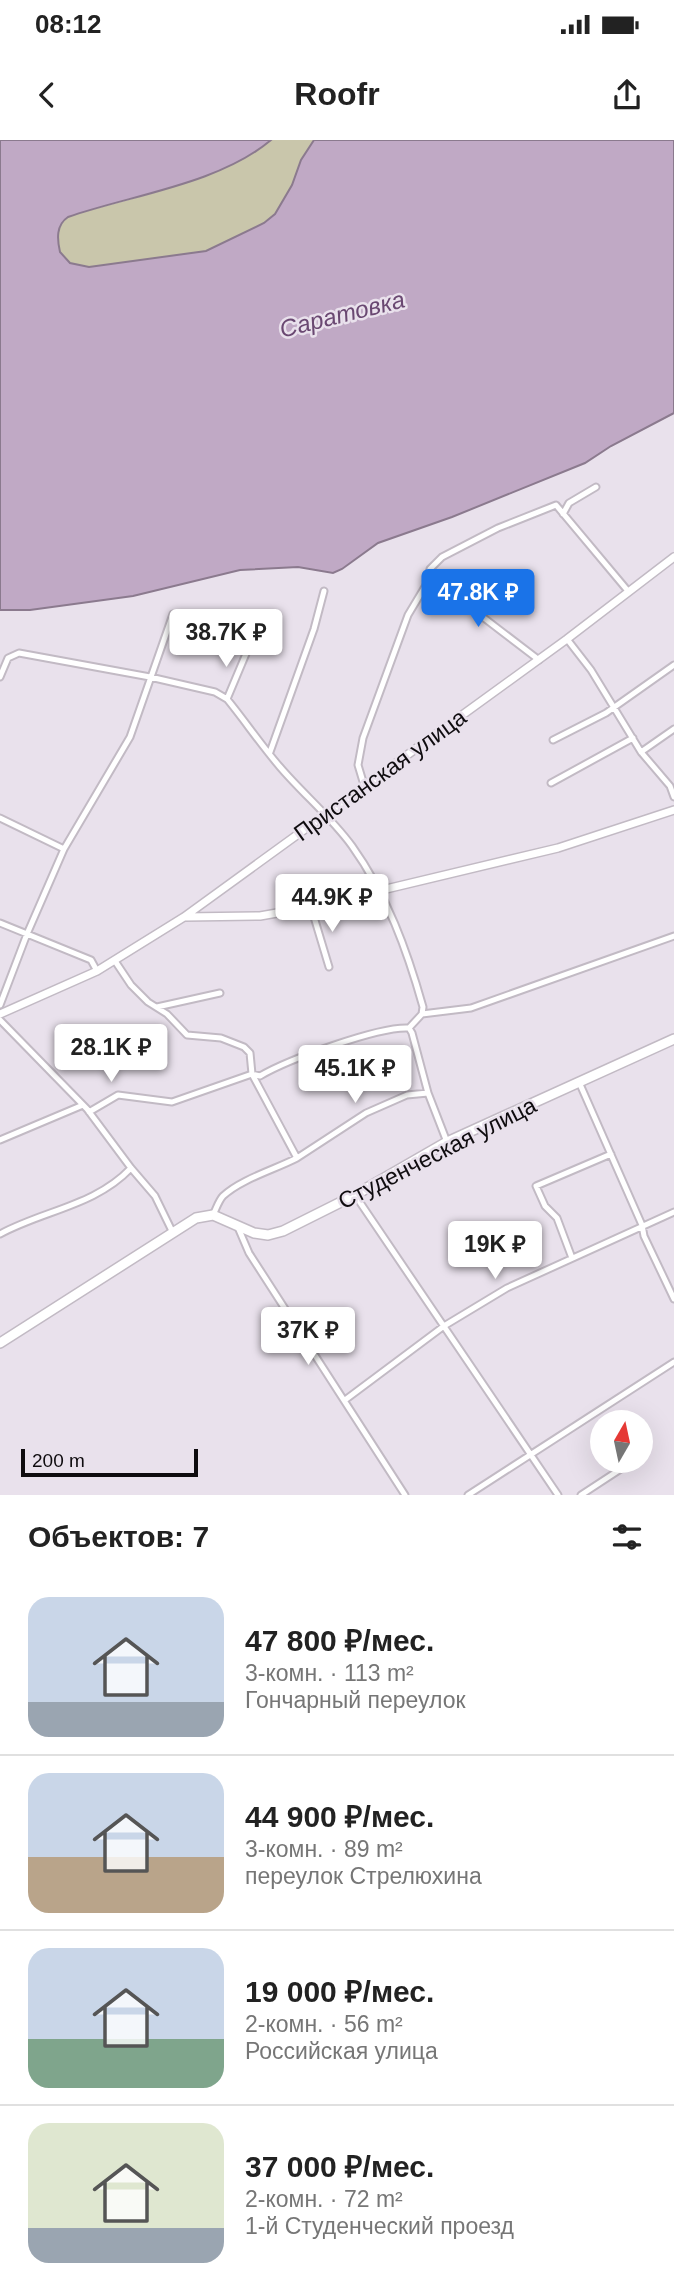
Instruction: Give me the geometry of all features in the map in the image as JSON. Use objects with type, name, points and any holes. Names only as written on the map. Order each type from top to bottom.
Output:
[{"type":"main road","name":"Студенческая улица","points":[[213,1215],[254,1234],[275,1233],[355,1195],[447,1142],[674,1039]]},
{"type":"main road","points":[[0,1343],[195,1218],[213,1215]]},
{"type":"street","points":[[564,514],[569,503],[596,487]]},
{"type":"street","points":[[364,785],[358,765],[363,738],[408,615],[429,580],[430,569],[442,557],[498,528],[556,505],[628,591]]},
{"type":"street","name":"Пристанская улица","points":[[0,1014],[97,971],[184,917],[539,660],[674,557]]},
{"type":"street","points":[[429,580],[451,592],[539,660]]},
{"type":"street","points":[[270,752],[314,629],[324,591]]},
{"type":"street","points":[[0,1005],[64,849],[130,737],[173,614]]},
{"type":"street","points":[[567,639],[591,670],[641,752],[663,777],[674,797]]},
{"type":"street","points":[[227,699],[248,649]]},
{"type":"street","points":[[0,677],[8,658],[19,653],[150,677],[215,692],[227,699],[279,765],[352,846],[393,916],[423,1007],[422,1014],[409,1028],[362,1037],[277,1066],[260,1076],[252,1074],[172,1102],[118,1095],[89,1112]]},
{"type":"street","points":[[553,740],[614,707],[674,665]]},
{"type":"street","points":[[641,752],[674,729]]},
{"type":"street","points":[[551,783],[633,738]]},
{"type":"street","points":[[184,917],[260,916],[311,907],[558,848],[674,810]]},
{"type":"street","points":[[0,818],[64,849]]},
{"type":"street","points":[[311,907],[329,967]]},
{"type":"street","points":[[0,923],[91,960],[97,971]]},
{"type":"street","points":[[422,1014],[471,1008],[674,936]]},
{"type":"street","points":[[115,961],[131,985],[167,1014],[187,1035],[221,1038],[244,1046],[250,1053],[252,1074],[297,1158]]},
{"type":"street","points":[[157,1007],[220,993]]},
{"type":"street","points":[[0,1020],[89,1112],[155,1196],[173,1233]]},
{"type":"street","points":[[409,1028],[428,1093],[447,1142]]},
{"type":"street","points":[[579,1082],[642,1225],[644,1236],[671,1286],[674,1299]]},
{"type":"street","points":[[213,1215],[222,1196],[270,1168],[297,1158],[366,1113],[407,1095],[428,1093]]},
{"type":"street","points":[[0,1140],[83,1105]]},
{"type":"street","points":[[572,1258],[557,1219],[545,1206],[537,1186],[611,1154]]},
{"type":"street","points":[[0,1234],[87,1200],[117,1182],[131,1168]]},
{"type":"street","points":[[355,1195],[558,1495]]},
{"type":"street","points":[[345,1400],[444,1326],[507,1289],[674,1212]]},
{"type":"street","points":[[237,1225],[249,1253],[405,1495]]},
{"type":"street","points":[[468,1495],[674,1362]]},
{"type":"street","points":[[581,1495],[613,1474]]},
{"type":"shaded area","points":[[271,140],[314,140],[301,160],[292,185],[275,214],[264,223],[206,251],[89,267],[70,263],[60,252],[58,233],[61,224],[68,217],[201,177],[227,167]]},
{"type":"water","name":"Саратовка","points":[[0,140],[271,140],[250,155],[201,178],[68,217],[61,224],[58,233],[60,252],[70,263],[89,267],[206,251],[264,223],[275,214],[292,185],[301,160],[314,140],[674,140],[674,413],[585,463],[452,517],[378,543],[333,573],[298,567],[240,570],[133,596],[30,610],[0,610]]}]
